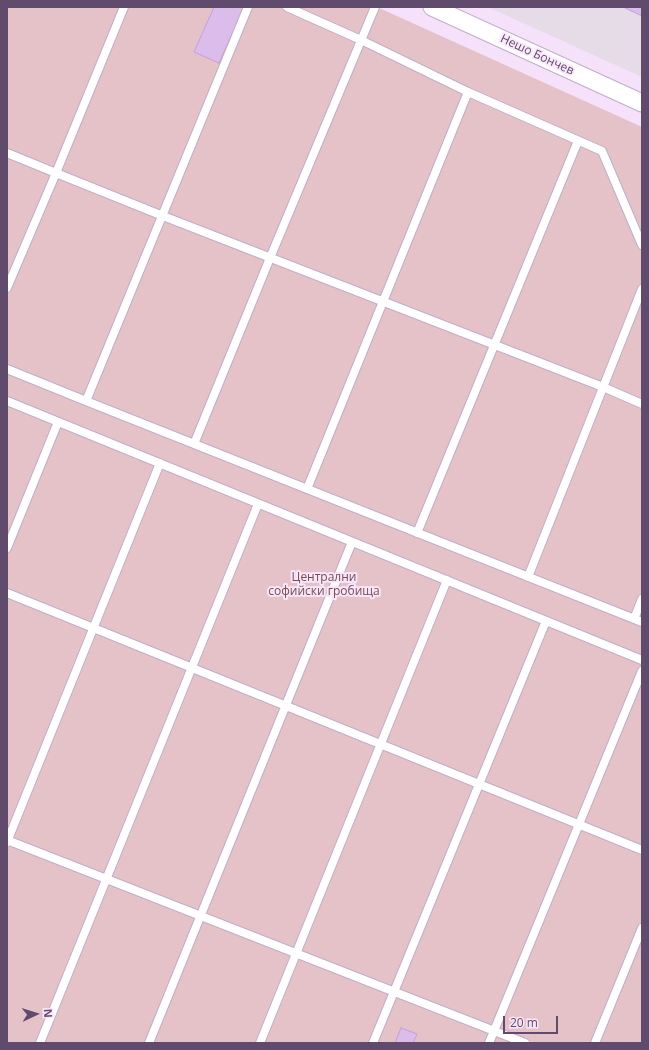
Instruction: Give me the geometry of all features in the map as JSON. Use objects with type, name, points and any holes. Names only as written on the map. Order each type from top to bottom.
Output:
[{"type":"street","name":"Нешо Бончев","points":[[432,7],[454,12],[642,103]]},
{"type":"lane","points":[[7,288],[124,7]]},
{"type":"lane","points":[[86,402],[248,7]]},
{"type":"lane","points":[[287,7],[361,40],[468,92],[602,151],[642,245]]},
{"type":"lane","points":[[194,444],[375,7]]},
{"type":"lane","points":[[307,489],[468,92]]},
{"type":"lane","points":[[417,533],[578,141]]},
{"type":"lane","points":[[7,153],[162,216],[603,387],[642,404]]},
{"type":"lane","points":[[528,577],[642,289]]},
{"type":"lane","points":[[7,369],[86,402],[638,621],[642,599]]},
{"type":"lane","points":[[7,401],[642,660]]},
{"type":"lane","points":[[7,548],[58,422]]},
{"type":"lane","points":[[160,463],[7,841],[525,1043]]},
{"type":"lane","points":[[40,1043],[258,504]]},
{"type":"lane","points":[[149,1043],[352,542]]},
{"type":"lane","points":[[260,1043],[446,580]]},
{"type":"lane","points":[[7,592],[642,850]]},
{"type":"lane","points":[[373,1043],[546,621]]},
{"type":"lane","points":[[489,1043],[642,671]]},
{"type":"lane","points":[[595,1043],[642,928]]},
{"type":"shaded area","points":[[488,7],[642,7],[642,77]]},
{"type":"green space","name":"Централни софийски гробища","points":[[7,7],[377,7],[642,127],[642,1043],[7,1043]]},
{"type":"building","points":[[214,7],[244,7],[219,63],[194,52]]},
{"type":"building","points":[[623,7],[642,7],[642,16]]},
{"type":"building","points":[[401,1028],[417,1034],[413,1043],[395,1043]]}]
